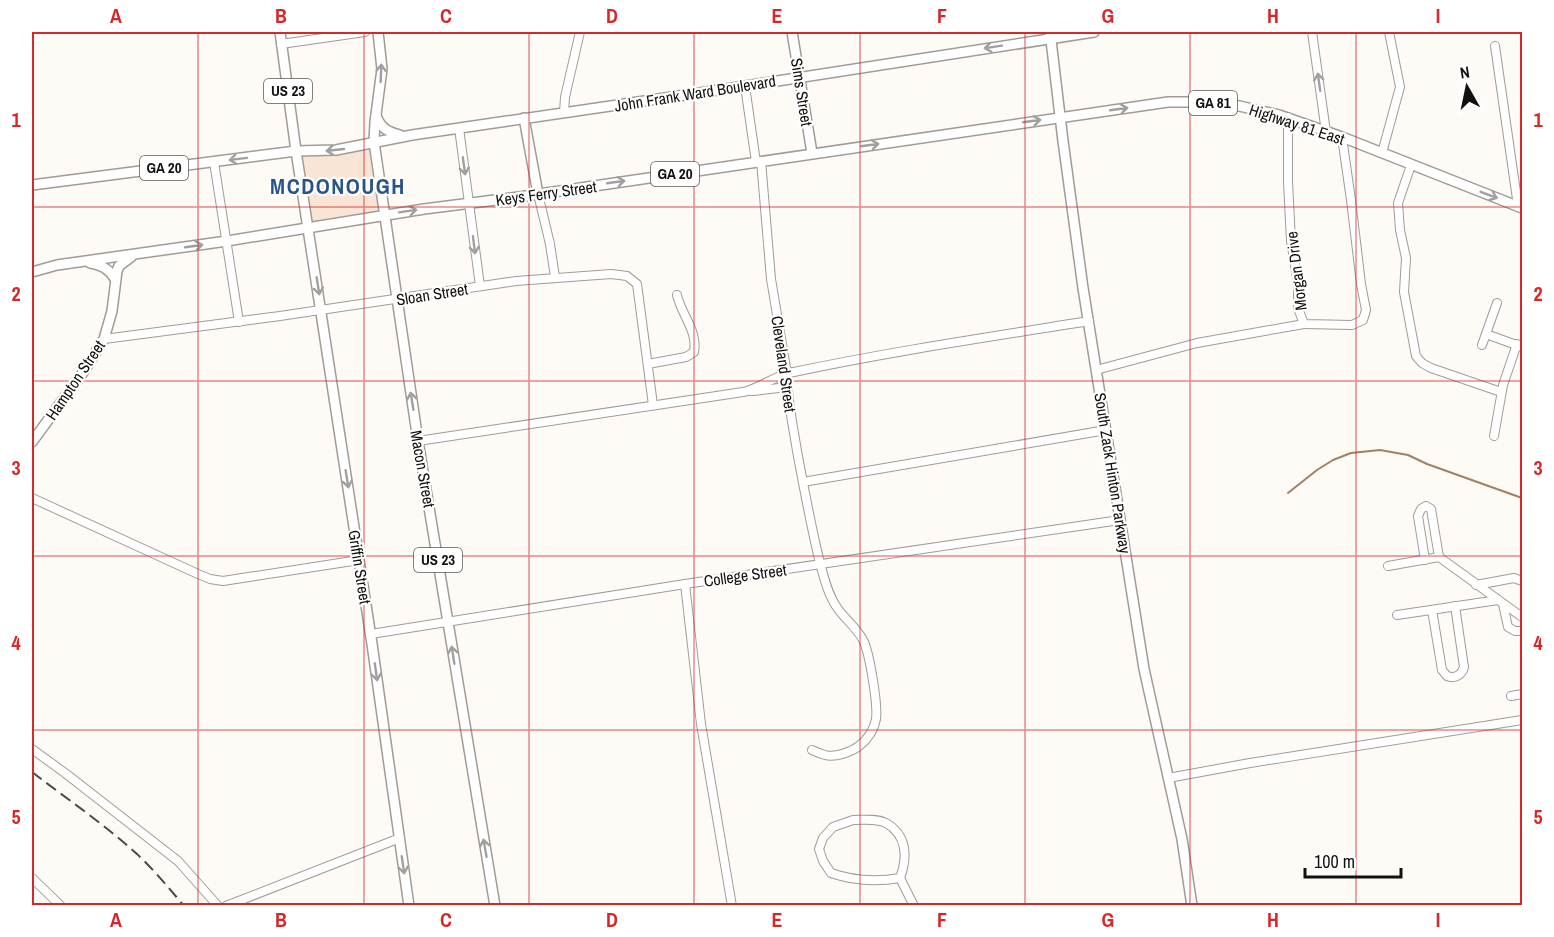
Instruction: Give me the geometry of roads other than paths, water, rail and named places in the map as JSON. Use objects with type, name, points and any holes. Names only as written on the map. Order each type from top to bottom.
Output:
[{"type":"main road","name":"US 23","points":[[280,32],[309,228]]},
{"type":"main road","name":"Macon Street","points":[[378,32],[382,69],[374,142],[418,441],[495,906]]},
{"type":"main road","name":"Sims Street","points":[[792,32],[812,153]]},
{"type":"main road","name":"John Frank Ward Boulevard","points":[[296,151],[336,150],[405,136],[800,78],[1051,35],[1094,32]]},
{"type":"main road","name":"South Zack Hinton Parkway","points":[[1051,35],[1066,167],[1144,669],[1182,839],[1192,906]]},
{"type":"main road","name":"Highway 81 East","points":[[1061,117],[1140,105],[1189,102],[1247,107],[1288,117],[1520,207]]},
{"type":"main road","points":[[376,115],[378,123],[385,130],[405,136]]},
{"type":"main road","name":"Keys Ferry Street","points":[[32,273],[47,267],[82,261],[227,241],[385,215],[1061,117]]},
{"type":"main road","points":[[524,118],[537,194]]},
{"type":"main road","name":"GA 20","points":[[32,185],[296,151]]},
{"type":"main road","name":"Griffin Street","points":[[309,228],[409,906]]},
{"type":"main road","points":[[115,279],[119,266],[136,254]]},
{"type":"main road","points":[[82,261],[105,267],[115,279]]},
{"type":"main road","name":"Hampton Street","points":[[32,442],[84,371],[104,339],[112,311],[115,279]]},
{"type":"street","points":[[281,44],[365,32]]},
{"type":"street","points":[[564,112],[580,32]]},
{"type":"street","points":[[1312,32],[1326,132]]},
{"type":"street","points":[[1382,153],[1400,87],[1389,32]]},
{"type":"street","points":[[1496,46],[1520,207]]},
{"type":"street","name":"Cleveland Street","points":[[745,86],[758,161],[771,279],[787,374],[787,387],[820,564],[837,607],[855,628],[864,643],[869,660],[876,708],[876,718],[869,736],[853,750],[827,756],[812,750]]},
{"type":"street","name":"Morgan Drive","points":[[1288,117],[1291,242],[1298,283],[1298,308],[1304,324],[1352,325],[1363,320],[1366,310],[1359,274],[1342,137]]},
{"type":"street","points":[[459,128],[480,286]]},
{"type":"street","points":[[214,162],[239,322]]},
{"type":"street","points":[[1411,165],[1398,203],[1400,230],[1406,258],[1404,292],[1416,356],[1431,368],[1501,392]]},
{"type":"street","points":[[537,194],[550,244],[555,277]]},
{"type":"street","name":"Sloan Street","points":[[104,339],[397,300],[480,286],[555,277],[622,274],[637,284],[653,405]]},
{"type":"street","points":[[648,364],[686,357],[694,352],[694,338],[676,295]]},
{"type":"street","points":[[1482,345],[1497,303]]},
{"type":"street","points":[[749,390],[787,374],[1089,321]]},
{"type":"street","points":[[1096,370],[1197,343],[1304,324]]},
{"type":"street","points":[[1486,334],[1520,345],[1501,392],[1494,436]]},
{"type":"street","points":[[418,441],[749,390],[787,387]]},
{"type":"street","points":[[803,482],[1106,430]]},
{"type":"street","points":[[32,498],[198,574],[216,580],[247,578],[359,560]]},
{"type":"street","points":[[1425,560],[1418,516],[1421,509],[1426,506],[1431,509],[1439,557],[1522,617]]},
{"type":"street","name":"College Street","points":[[370,634],[685,584],[1120,520]]},
{"type":"street","points":[[1388,566],[1439,557]]},
{"type":"street","points":[[1476,585],[1515,578],[1522,581]]},
{"type":"street","points":[[685,584],[701,724],[732,906]]},
{"type":"street","points":[[1397,615],[1500,602]]},
{"type":"street","points":[[1500,602],[1508,627],[1515,632],[1522,631]]},
{"type":"street","points":[[1432,610],[1442,670],[1448,676],[1455,677],[1462,673],[1464,665],[1455,606]]},
{"type":"street","points":[[1511,696],[1522,694]]},
{"type":"street","points":[[1168,778],[1522,720]]},
{"type":"street","points":[[32,749],[178,861],[218,906]]},
{"type":"street","points":[[900,878],[884,881],[854,879],[831,873],[819,849],[823,838],[833,827],[853,820],[885,822],[900,836],[905,851],[904,867],[900,878],[914,906]]},
{"type":"street","points":[[226,906],[400,838]]},
{"type":"street","points":[[32,878],[61,906]]},
{"type":"waterway","points":[[1288,493],[1333,460],[1351,453],[1380,450],[1408,455],[1522,498]]},
{"type":"railway","points":[[32,772],[99,822],[137,854],[184,906]]},
{"type":"district","name":"MCDONOUGH","points":[[338,186]]}]
